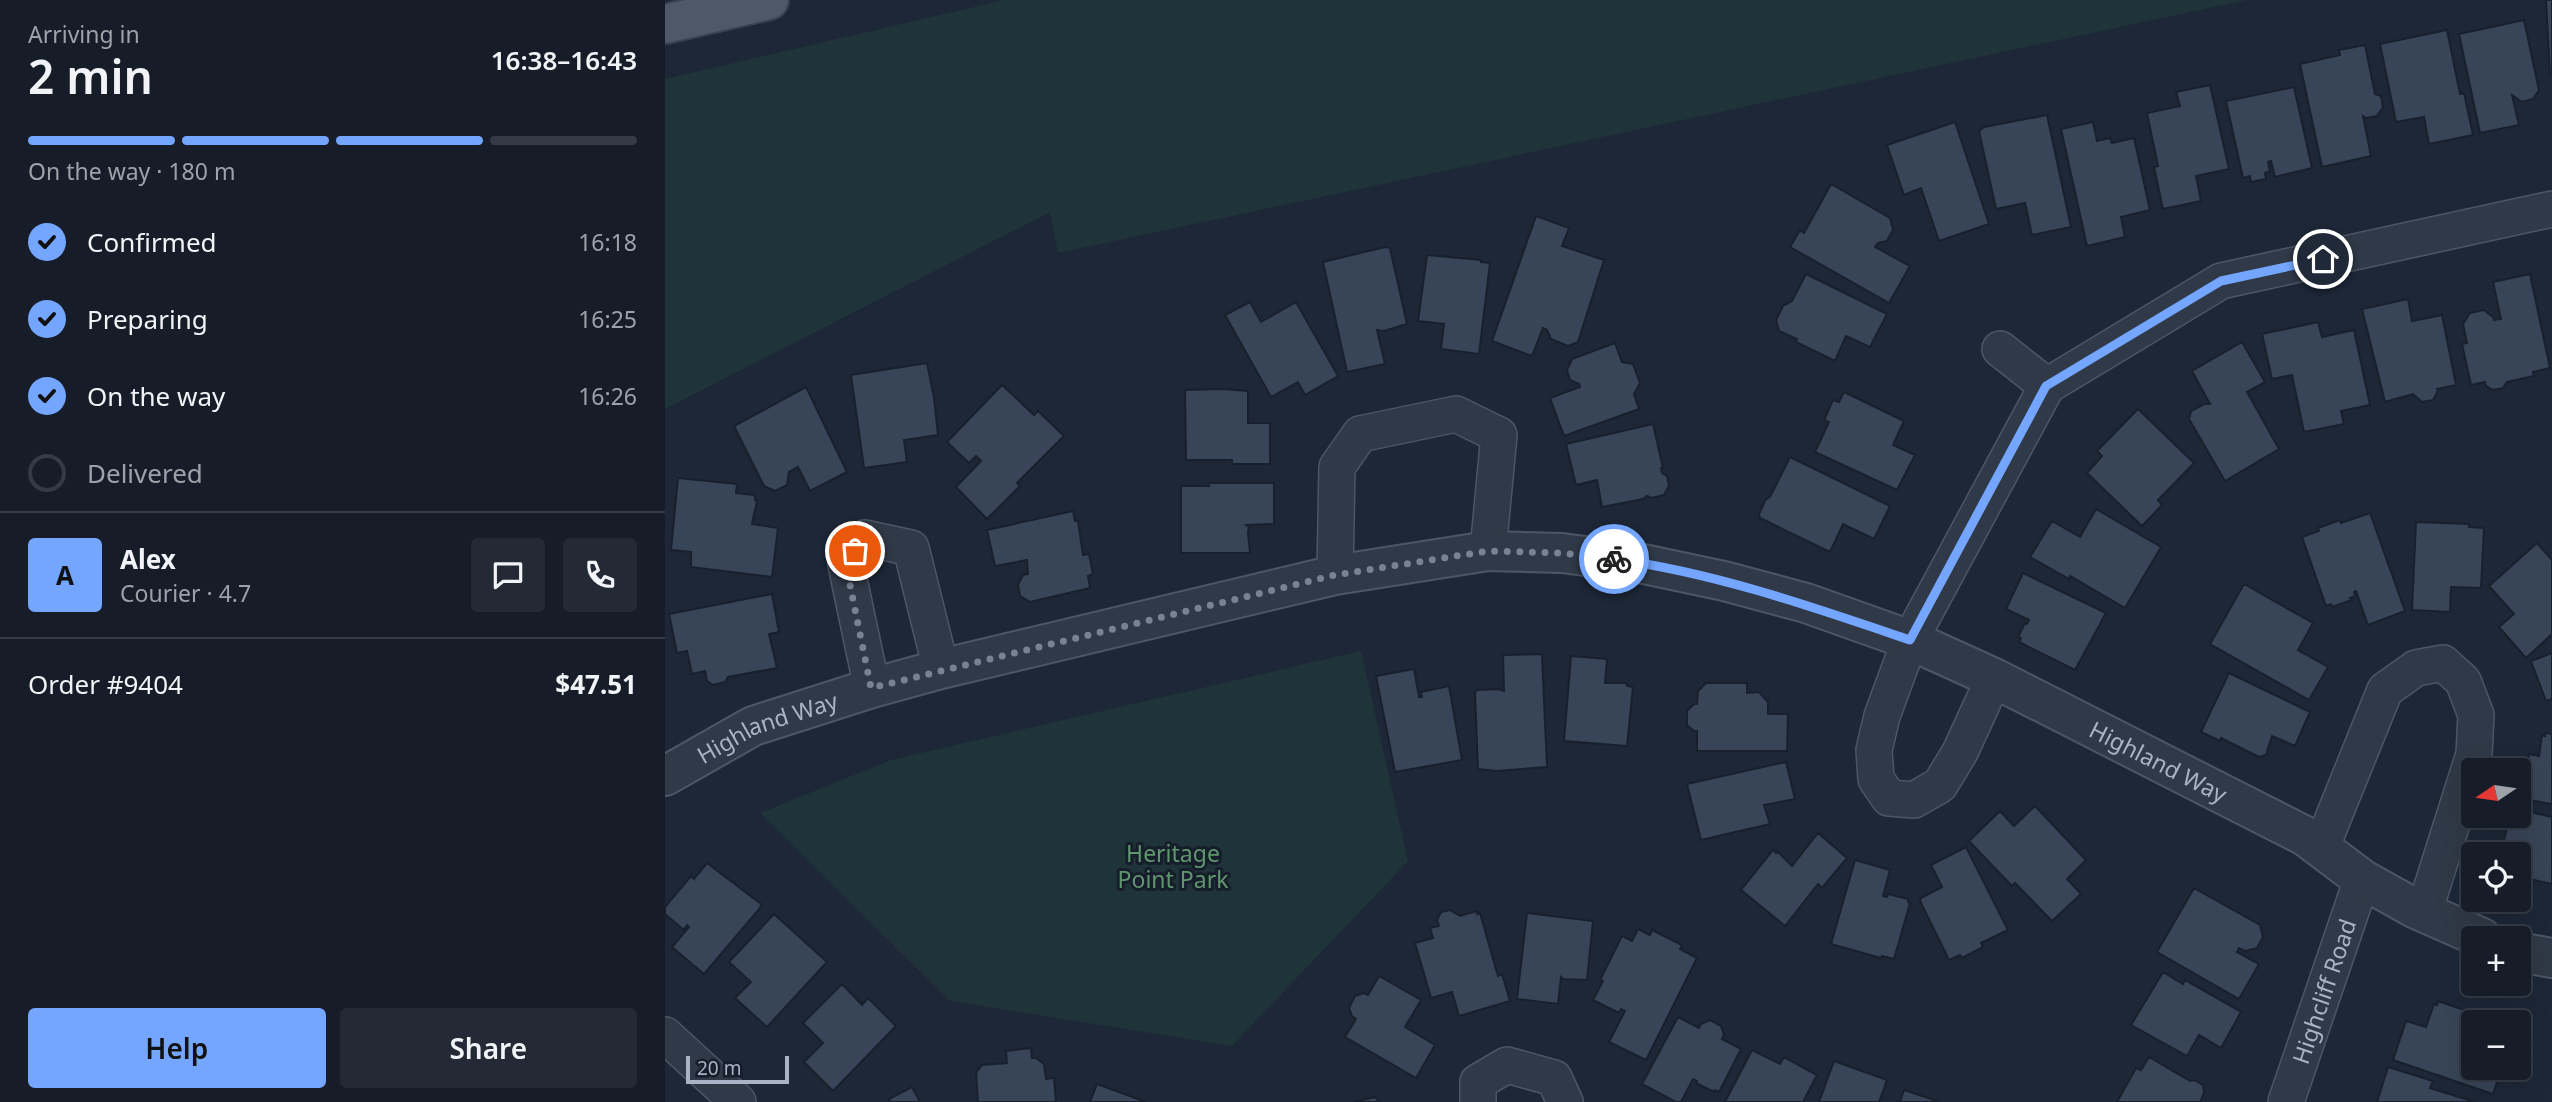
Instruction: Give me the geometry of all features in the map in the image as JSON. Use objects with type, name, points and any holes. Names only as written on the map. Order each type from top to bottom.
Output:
[{"type":"main road","points":[[665,24],[769,0]]},
{"type":"street","points":[[1994,678],[1960,752],[1940,785],[1914,800],[1889,798],[1876,779],[1874,750],[1882,716],[1910,640],[2046,386],[2221,281],[2552,209]]},
{"type":"street","points":[[2000,349],[2046,386]]},
{"type":"street","points":[[1335,575],[1337,467],[1360,434],[1456,414],[1499,435],[1488,551]]},
{"type":"street","points":[[871,688],[846,565],[865,538],[911,548],[941,669]]},
{"type":"street","name":"Highland Way","points":[[665,776],[753,726],[871,688],[941,669],[1335,575],[1488,551],[1562,553],[1639,563],[1724,581],[1806,603],[1910,640],[1994,678],[2305,836],[2362,879],[2461,929]]},
{"type":"street","points":[[2321,848],[2385,690],[2416,668],[2443,663],[2463,681],[2476,715],[2474,754],[2424,912]]},
{"type":"street","name":"Highcliff Road","points":[[2286,1102],[2362,879]]},
{"type":"street","points":[[2531,954],[2552,958]]},
{"type":"street","points":[[665,1035],[738,1102]]},
{"type":"street","points":[[1478,1102],[1478,1082],[1507,1065],[1554,1078],[1565,1102]]},
{"type":"green space","points":[[1004,0],[2247,0],[1058,253],[1050,212],[665,409],[665,79]]},
{"type":"green space","name":"Heritage Point Park","points":[[1361,651],[1408,861],[1232,1046],[950,1001],[760,813],[891,760]]},
{"type":"building","points":[[2546,0],[2552,0],[2552,74],[2550,74]]},
{"type":"building","points":[[2524,20],[2539,90],[2533,99],[2522,102],[2512,95],[2519,125],[2480,133],[2459,34]]},
{"type":"building","points":[[2447,30],[2460,94],[2464,93],[2473,135],[2429,144],[2424,117],[2396,122],[2380,44]]},
{"type":"building","points":[[2365,45],[2375,94],[2381,96],[2383,107],[2377,116],[2363,116],[2371,156],[2322,167],[2300,64],[2340,55],[2339,50]]},
{"type":"building","points":[[2210,85],[2229,169],[2196,176],[2201,201],[2163,209],[2154,167],[2158,166],[2147,113],[2180,106],[2176,92]]},
{"type":"building","points":[[2294,87],[2312,168],[2275,177],[2271,161],[2268,162],[2270,171],[2265,173],[2266,179],[2251,182],[2250,176],[2243,178],[2226,101]]},
{"type":"building","points":[[2047,115],[2071,227],[2032,235],[2025,203],[1996,209],[1979,131],[1984,127]]},
{"type":"building","points":[[1955,122],[1989,224],[1939,241],[1921,188],[1904,195],[1887,145]]},
{"type":"building","points":[[2093,122],[2097,141],[2110,138],[2112,143],[2134,138],[2150,210],[2121,217],[2125,237],[2087,246],[2061,129]]},
{"type":"building","points":[[1831,184],[1890,218],[1893,230],[1887,241],[1878,243],[1875,247],[1910,266],[1889,303],[1790,247],[1800,230],[1804,233]]},
{"type":"building","points":[[1536,216],[1569,228],[1562,246],[1604,260],[1578,342],[1568,346],[1551,339],[1543,328],[1532,356],[1492,341]]},
{"type":"building","points":[[1390,248],[1407,324],[1384,331],[1377,330],[1385,364],[1347,372],[1323,262]]},
{"type":"building","points":[[1427,255],[1490,263],[1479,354],[1441,349],[1444,324],[1418,321]]},
{"type":"building","points":[[1806,274],[1887,314],[1870,347],[1846,336],[1835,361],[1779,331],[1776,320],[1783,306],[1792,301]]},
{"type":"building","points":[[2530,274],[2550,368],[2533,372],[2534,376],[2507,382],[2503,388],[2493,390],[2486,386],[2485,382],[2471,385],[2462,344],[2467,343],[2463,324],[2470,313],[2484,310],[2494,320],[2501,319],[2493,282]]},
{"type":"building","points":[[2408,299],[2412,321],[2442,315],[2456,385],[2437,389],[2433,400],[2422,402],[2413,394],[2385,402],[2362,309]]},
{"type":"building","points":[[1250,302],[1261,322],[1296,302],[1338,376],[1305,395],[1298,382],[1271,397],[1225,315]]},
{"type":"building","points":[[2318,322],[2322,337],[2354,330],[2370,405],[2341,411],[2344,424],[2304,432],[2292,375],[2272,379],[2262,334]]},
{"type":"building","points":[[2242,342],[2265,382],[2247,392],[2279,449],[2225,481],[2189,419],[2191,411],[2210,404],[2192,371]]},
{"type":"building","points":[[1615,343],[1622,362],[1633,364],[1640,383],[1634,394],[1639,409],[1564,436],[1550,398],[1580,387],[1570,380],[1567,370],[1572,359]]},
{"type":"building","points":[[927,363],[938,435],[904,440],[907,462],[864,468],[851,375]]},
{"type":"building","points":[[1002,385],[1034,415],[1038,411],[1064,436],[1017,483],[1020,486],[987,519],[956,487],[981,461],[976,456],[969,463],[947,442]]},
{"type":"building","points":[[806,387],[847,472],[810,491],[798,467],[789,472],[787,485],[775,491],[764,486],[734,426]]},
{"type":"building","points":[[1185,390],[1248,391],[1248,423],[1270,423],[1270,464],[1232,464],[1232,460],[1186,460]]},
{"type":"building","points":[[1844,392],[1904,421],[1893,445],[1915,455],[1897,490],[1815,452],[1829,422],[1824,420],[1833,400],[1839,402]]},
{"type":"building","points":[[2138,409],[2194,463],[2158,500],[2162,505],[2142,526],[2087,473],[2102,456],[2097,451]]},
{"type":"building","points":[[1653,424],[1662,473],[1667,476],[1669,486],[1664,495],[1652,498],[1647,496],[1602,507],[1597,480],[1576,485],[1566,444]]},
{"type":"building","points":[[1790,457],[1890,506],[1874,539],[1843,524],[1830,552],[1760,518],[1759,514],[1766,499],[1770,497]]},
{"type":"building","points":[[678,478],[737,484],[736,493],[755,495],[757,501],[752,524],[778,528],[772,577],[691,567],[691,552],[671,550]]},
{"type":"building","points":[[1208,483],[1274,483],[1274,524],[1245,525],[1249,526],[1250,553],[1181,553],[1181,486],[1209,486]]},
{"type":"building","points":[[2096,509],[2161,547],[2125,608],[2070,576],[2069,579],[2030,557],[2052,521],[2080,537]]},
{"type":"building","points":[[1073,511],[1075,521],[1078,521],[1083,555],[1089,554],[1093,574],[1088,576],[1090,588],[1030,602],[1020,596],[1018,585],[1023,575],[1028,574],[1027,560],[995,566],[987,530]]},
{"type":"building","points":[[2370,513],[2405,611],[2368,625],[2356,591],[2355,596],[2350,598],[2352,600],[2332,607],[2331,604],[2326,606],[2302,537],[2340,520],[2341,523]]},
{"type":"building","points":[[2416,522],[2469,524],[2469,527],[2484,528],[2481,588],[2451,587],[2450,612],[2412,610]]},
{"type":"building","points":[[2537,543],[2552,560],[2552,634],[2526,658],[2499,627],[2514,614],[2489,586]]},
{"type":"building","points":[[2023,573],[2106,613],[2075,670],[2019,642],[2021,638],[2018,637],[2029,620],[2006,609]]},
{"type":"building","points":[[2244,584],[2313,623],[2298,650],[2328,667],[2309,700],[2210,644]]},
{"type":"building","points":[[772,594],[779,632],[769,634],[777,668],[728,677],[725,682],[713,685],[707,681],[705,671],[692,674],[687,651],[677,653],[669,614]]},
{"type":"building","points":[[2552,653],[2552,699],[2546,701],[2531,661]]},
{"type":"building","points":[[1542,654],[1547,767],[1496,771],[1478,769],[1475,693],[1477,690],[1504,691],[1503,655]]},
{"type":"building","points":[[1571,656],[1607,659],[1605,683],[1627,683],[1627,686],[1633,687],[1627,746],[1564,741]]},
{"type":"building","points":[[1414,669],[1419,697],[1422,697],[1421,692],[1449,686],[1462,760],[1395,772],[1376,676]]},
{"type":"building","points":[[2229,673],[2310,712],[2295,746],[2272,736],[2266,755],[2259,757],[2221,738],[2220,741],[2201,732]]},
{"type":"building","points":[[1706,683],[1747,683],[1747,693],[1759,692],[1768,702],[1768,714],[1788,714],[1787,751],[1697,751],[1697,731],[1687,725],[1687,711],[1697,704],[1698,691]]},
{"type":"building","points":[[2545,733],[2552,734],[2552,804],[2531,800],[2529,754],[2539,756],[2542,735],[2545,736]]},
{"type":"building","points":[[1786,762],[1795,799],[1764,805],[1770,824],[1701,840],[1687,784]]},
{"type":"building","points":[[2035,806],[2086,860],[2067,879],[2081,894],[2052,921],[2015,883],[2012,886],[1969,841],[2000,811],[2014,826]]},
{"type":"building","points":[[2531,812],[2552,817],[2552,884],[2531,879],[2531,842],[2504,842],[2507,828],[2531,828]]},
{"type":"building","points":[[1818,833],[1847,858],[1822,888],[1818,884],[1785,926],[1741,890],[1773,850],[1792,866]]},
{"type":"building","points":[[1966,847],[2008,930],[1981,943],[1983,947],[1962,958],[1960,955],[1949,960],[1920,901],[1942,887],[1931,865]]},
{"type":"building","points":[[1855,860],[1890,870],[1883,896],[1887,897],[1888,894],[1908,899],[1910,903],[1894,959],[1831,944]]},
{"type":"building","points":[[707,863],[761,904],[704,974],[672,947],[689,927],[687,925],[684,930],[665,914],[665,907],[691,876],[694,879]]},
{"type":"building","points":[[2194,888],[2260,925],[2263,937],[2257,948],[2245,951],[2239,948],[2237,952],[2259,964],[2239,999],[2157,952]]},
{"type":"building","points":[[1450,910],[1460,916],[1477,911],[1477,914],[1480,913],[1498,976],[1502,974],[1510,1001],[1459,1016],[1452,992],[1431,998],[1415,943],[1433,938],[1430,928],[1439,926],[1437,920],[1441,912]]},
{"type":"building","points":[[1527,913],[1593,921],[1587,980],[1561,977],[1558,1004],[1517,999]]},
{"type":"building","points":[[774,914],[827,962],[767,1027],[735,998],[751,982],[729,962]]},
{"type":"building","points":[[1638,929],[1650,935],[1652,930],[1682,945],[1680,949],[1697,958],[1646,1060],[1609,1042],[1625,1011],[1621,1009],[1619,1013],[1593,1000],[1622,936],[1632,941]]},
{"type":"building","points":[[2163,972],[2183,984],[2185,980],[2241,1012],[2221,1048],[2199,1035],[2187,1056],[2131,1025]]},
{"type":"building","points":[[1379,976],[1421,1000],[1405,1027],[1435,1045],[1416,1078],[1345,1037],[1356,1019],[1349,1008],[1355,996],[1364,993],[1368,995]]},
{"type":"building","points":[[842,984],[862,1005],[868,998],[896,1026],[833,1091],[804,1062],[823,1043],[803,1023]]},
{"type":"building","points":[[2438,1001],[2464,1010],[2461,1010],[2461,1080],[2498,1080],[2493,1094],[2393,1060],[2406,1021],[2426,1027],[2434,1004],[2437,1005]]},
{"type":"building","points":[[1678,1017],[1699,1028],[1710,1020],[1721,1026],[1724,1035],[1722,1039],[1741,1049],[1719,1092],[1696,1083],[1693,1079],[1681,1102],[1676,1102],[1642,1084]]},
{"type":"building","points":[[1031,1048],[1032,1058],[1044,1064],[1046,1079],[1054,1078],[1056,1102],[978,1102],[976,1073],[982,1065],[1007,1063],[1006,1051]]},
{"type":"building","points":[[1752,1050],[1780,1064],[1784,1057],[1817,1075],[1803,1102],[1725,1102]]},
{"type":"building","points":[[2149,1057],[2190,1081],[2194,1080],[2203,1085],[2204,1093],[2200,1102],[2117,1102],[2136,1068],[2141,1070]]},
{"type":"building","points":[[1834,1061],[1887,1080],[1879,1102],[1819,1102]]},
{"type":"building","points":[[2388,1067],[2433,1081],[2430,1088],[2475,1102],[2377,1102]]},
{"type":"building","points":[[1097,1084],[1146,1102],[1090,1102]]},
{"type":"building","points":[[912,1087],[920,1102],[891,1102],[889,1099]]},
{"type":"building","points":[[1904,1090],[1940,1102],[1900,1102]]},
{"type":"building","points":[[1375,1097],[1380,1102],[1354,1102]]},
{"type":"way so far","points":[[855,551],[846,565],[871,688],[1335,575],[1488,551],[1562,553],[1614,559]]},
{"type":"route","points":[[1614,559],[1724,581],[1806,603],[1910,640],[2046,386],[2221,281],[2323,259]]}]
